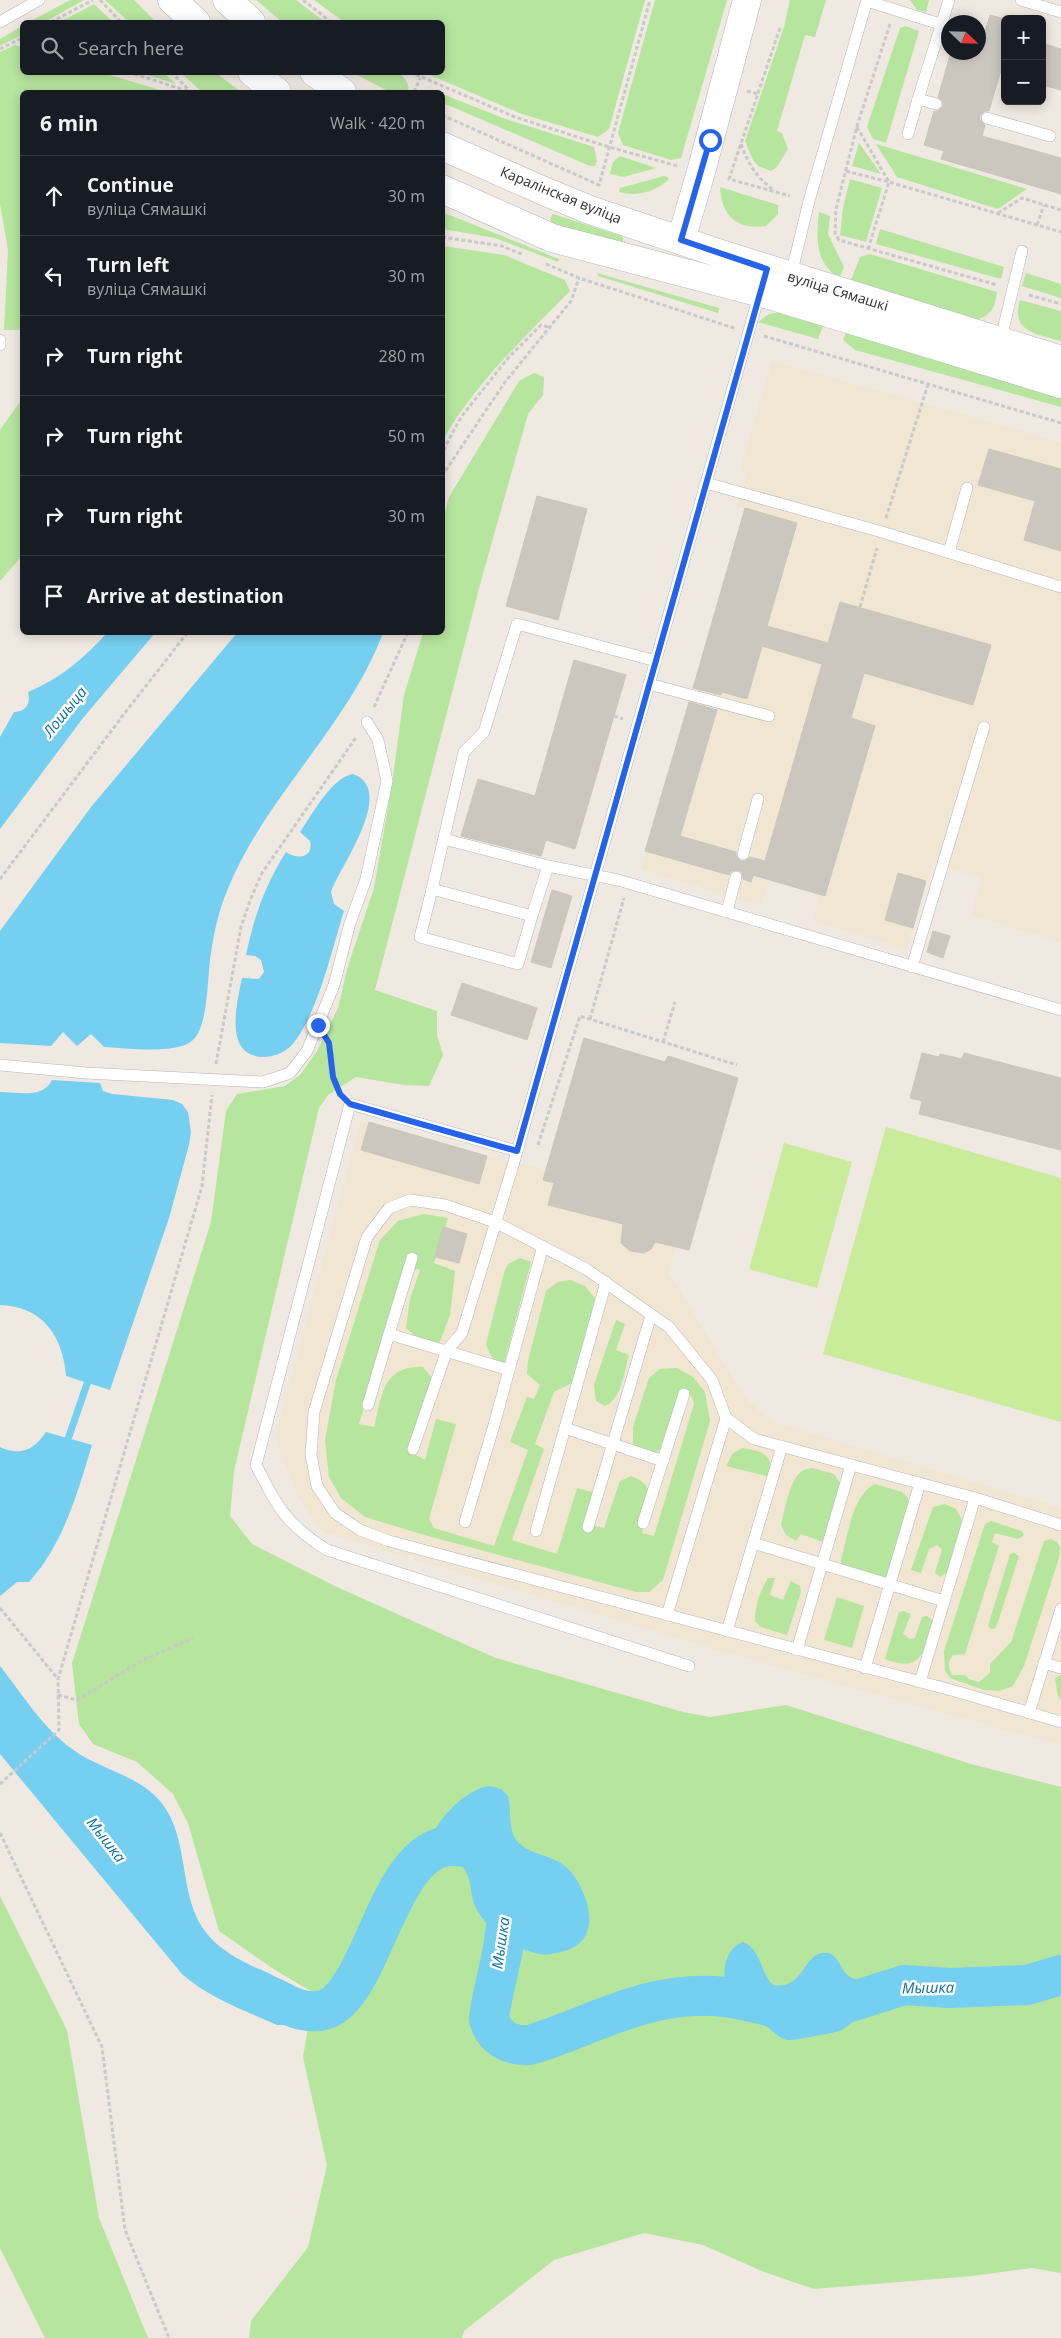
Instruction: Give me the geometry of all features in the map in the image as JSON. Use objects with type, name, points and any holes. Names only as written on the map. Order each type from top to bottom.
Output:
[{"type":"main road","points":[[172,0],[194,20]]},
{"type":"main road","points":[[227,0],[249,20]]},
{"type":"main road","points":[[445,191],[552,238],[672,271],[701,172],[747,0]]},
{"type":"main road","points":[[256,75],[274,90]]},
{"type":"main road","points":[[318,75],[339,90]]},
{"type":"main road","name":"Каралінская вуліца","points":[[445,147],[555,196],[681,240]]},
{"type":"main road","name":"вуліца Сямашкі","points":[[681,240],[779,286],[997,354],[1061,384]]},
{"type":"main road","name":"вуліца Сямашкі","points":[[672,271],[779,286]]},
{"type":"main road","name":"вуліца Сямашкі","points":[[997,354],[1061,360]]},
{"type":"lane","points":[[0,22],[39,0]]},
{"type":"lane","points":[[908,134],[940,24],[949,0]]},
{"type":"lane","points":[[1021,0],[1061,12]]},
{"type":"lane","points":[[413,1450],[447,1350],[462,1333],[517,1151],[706,483],[809,201],[867,1],[940,24]]},
{"type":"lane","points":[[918,99],[936,104]]},
{"type":"lane","points":[[987,118],[1050,136]]},
{"type":"lane","points":[[997,354],[1022,251]]},
{"type":"lane","points":[[0,340],[0,345]]},
{"type":"lane","points":[[706,483],[882,532],[1061,587]]},
{"type":"lane","points":[[949,552],[967,488]]},
{"type":"lane","points":[[548,866],[518,964],[420,937],[464,752],[484,732],[517,624],[656,661]]},
{"type":"lane","points":[[650,684],[769,716]]},
{"type":"lane","points":[[0,1065],[86,1073],[214,1078],[263,1082],[290,1073],[307,1051],[334,985],[350,923],[366,879],[388,782],[378,740],[367,722]]},
{"type":"lane","points":[[912,967],[984,727]]},
{"type":"lane","points":[[743,854],[758,798]]},
{"type":"lane","points":[[444,840],[548,866],[628,883],[1061,1010]]},
{"type":"lane","points":[[727,911],[736,877]]},
{"type":"lane","points":[[432,889],[532,916]]},
{"type":"lane","points":[[517,1151],[350,1104],[256,1464],[276,1505],[303,1534],[327,1550],[689,1666]]},
{"type":"lane","points":[[1061,1525],[975,1498],[754,1439],[726,1418],[712,1380],[669,1327],[586,1269],[495,1222],[445,1205],[410,1200],[389,1208],[367,1238],[314,1412],[311,1455],[318,1486],[336,1513],[360,1530],[1061,1722]]},
{"type":"lane","points":[[465,1522],[543,1246]]},
{"type":"lane","points":[[368,1405],[412,1258]]},
{"type":"lane","points":[[536,1531],[606,1282]]},
{"type":"lane","points":[[588,1527],[651,1315]]},
{"type":"lane","points":[[389,1334],[509,1370]]},
{"type":"lane","points":[[643,1523],[684,1394]]},
{"type":"lane","points":[[667,1615],[726,1418]]},
{"type":"lane","points":[[565,1428],[663,1462]]},
{"type":"lane","points":[[727,1632],[782,1446]]},
{"type":"lane","points":[[797,1650],[851,1465]]},
{"type":"lane","points":[[865,1668],[920,1483]]},
{"type":"lane","points":[[920,1682],[975,1498]]},
{"type":"lane","points":[[753,1543],[944,1601]]},
{"type":"lane","points":[[1028,1713],[1061,1609]]},
{"type":"lane","points":[[1044,1664],[1061,1668]]},
{"type":"path","points":[[55,20],[93,0]]},
{"type":"path","points":[[100,0],[119,20]]},
{"type":"path","points":[[303,0],[328,20]]},
{"type":"path","points":[[445,116],[599,184],[650,0]]},
{"type":"path","points":[[895,10],[857,126],[836,209],[834,233],[839,240],[1061,304]]},
{"type":"path","points":[[780,28],[729,179],[790,196]]},
{"type":"path","points":[[0,49],[20,39]]},
{"type":"path","points":[[15,42],[20,43]]},
{"type":"path","points":[[137,75],[185,90]]},
{"type":"path","points":[[174,75],[189,90]]},
{"type":"path","points":[[415,75],[515,117],[609,147],[678,166]]},
{"type":"path","points":[[415,90],[420,78]]},
{"type":"path","points":[[857,126],[889,182],[868,249]]},
{"type":"path","points":[[741,143],[748,164],[759,178],[774,191]]},
{"type":"path","points":[[846,171],[1061,232]]},
{"type":"path","points":[[997,214],[1022,198],[1061,210]]},
{"type":"path","points":[[1037,225],[1044,205]]},
{"type":"path","points":[[445,237],[502,246],[526,256]]},
{"type":"path","points":[[542,262],[579,278],[738,329]]},
{"type":"path","points":[[445,472],[505,382],[571,302],[579,278]]},
{"type":"path","points":[[445,447],[461,417],[509,357],[541,326],[551,328]]},
{"type":"path","points":[[764,336],[1061,423]]},
{"type":"path","points":[[860,607],[928,384]]},
{"type":"path","points":[[0,879],[186,635]]},
{"type":"path","points":[[0,1784],[59,1730],[58,1679],[202,1186],[214,1078],[241,927],[251,898],[262,873],[367,722],[407,635]]},
{"type":"path","points":[[614,716],[625,720]]},
{"type":"path","points":[[590,1019],[628,883]]},
{"type":"path","points":[[663,1042],[675,1002]]},
{"type":"path","points":[[567,1058],[580,1016],[737,1065]]},
{"type":"path","points":[[318,1025],[329,1043],[333,1077],[340,1094],[350,1104]]},
{"type":"path","points":[[0,1608],[58,1679]]},
{"type":"path","points":[[58,1694],[78,1700],[141,1661],[193,1638]]},
{"type":"path","points":[[0,1833],[102,2046],[125,2230],[169,2338]]},
{"type":"shaded area","points":[[772,361],[1061,442],[1061,942],[971,915],[982,878],[932,864],[906,949],[813,921],[819,894],[769,880],[761,906],[641,869],[745,509],[737,506],[747,473],[740,470]]},
{"type":"shaded area","points":[[361,1120],[369,1122],[479,1183],[487,1156],[546,1170],[543,1180],[554,1183],[548,1205],[625,1224],[621,1243],[630,1251],[644,1253],[651,1249],[655,1242],[676,1247],[668,1271],[744,1396],[770,1421],[1061,1508],[1061,1745],[724,1652],[323,1532],[298,1497],[275,1438]]},
{"type":"green space","points":[[70,0],[84,0],[49,20],[33,20]]},
{"type":"green space","points":[[105,0],[134,0],[154,20],[127,20]]},
{"type":"green space","points":[[256,0],[296,0],[322,20],[280,20]]},
{"type":"green space","points":[[314,0],[645,0],[609,129],[598,137],[522,114],[430,75],[445,75],[445,20],[341,20]]},
{"type":"green space","points":[[655,0],[727,0],[681,158],[671,160],[623,145],[618,133]]},
{"type":"green space","points":[[790,0],[826,0],[815,37],[805,35],[777,131],[782,133],[788,149],[777,167],[771,171],[758,166],[753,160],[745,141],[784,27]]},
{"type":"green space","points":[[910,0],[929,0],[926,12],[917,10]]},
{"type":"green space","points":[[94,4],[111,20],[64,20]]},
{"type":"green space","points":[[905,26],[919,31],[886,143],[873,139],[867,127],[900,28]]},
{"type":"green space","points":[[20,27],[20,36],[0,46],[0,39]]},
{"type":"green space","points":[[15,45],[20,46],[20,75],[110,75],[160,90],[20,90],[20,330],[4,330],[8,250],[0,204],[0,52]]},
{"type":"green space","points":[[147,75],[166,75],[176,84]]},
{"type":"green space","points":[[183,75],[219,75],[238,90],[200,90]]},
{"type":"green space","points":[[357,75],[401,75],[408,86],[408,90],[386,90]]},
{"type":"green space","points":[[445,95],[506,119],[594,147],[597,161],[595,166],[590,166],[445,104]]},
{"type":"green space","points":[[859,143],[881,174],[852,166]]},
{"type":"green space","points":[[876,144],[1027,189],[998,209],[897,177]]},
{"type":"green space","points":[[620,156],[656,168],[623,177],[610,174],[613,162]]},
{"type":"green space","points":[[664,176],[669,178],[667,181],[650,191],[638,194],[619,192],[620,188]]},
{"type":"green space","points":[[850,179],[882,188],[866,242],[840,235],[843,208]]},
{"type":"green space","points":[[720,187],[778,205],[778,214],[766,226],[746,226],[739,223],[732,219],[724,206]]},
{"type":"green space","points":[[819,212],[830,216],[828,234],[844,267],[839,279],[825,265],[821,257],[817,232]]},
{"type":"green space","points":[[445,213],[559,259],[558,262],[495,238],[445,229]]},
{"type":"green space","points":[[553,214],[621,236],[623,244],[553,224],[550,219]]},
{"type":"green space","points":[[880,229],[1004,267],[1001,279],[876,244]]},
{"type":"green space","points":[[445,246],[504,255],[565,280],[570,291],[518,343],[485,380],[445,437]]},
{"type":"green space","points":[[870,254],[997,292],[995,303],[988,314],[975,320],[851,280],[860,257]]},
{"type":"green space","points":[[597,273],[719,308],[718,313],[598,276]]},
{"type":"green space","points":[[1026,273],[1061,284],[1061,298],[1022,286]]},
{"type":"green space","points":[[1020,300],[1061,311],[1061,341],[1035,333],[1022,325],[1018,311]]},
{"type":"green space","points":[[780,312],[824,323],[818,339],[758,322],[769,314]]},
{"type":"green space","points":[[846,331],[1061,394],[1061,407],[855,350],[843,340]]},
{"type":"green space","points":[[534,373],[544,377],[543,395],[528,414],[481,581],[375,990],[437,1011],[437,1035],[443,1055],[429,1086],[404,1085],[356,1077],[328,1095],[319,1108],[234,1471],[230,1516],[252,1544],[337,1587],[496,1658],[683,1712],[710,1717],[786,1705],[971,1764],[1061,1787],[1061,2273],[1032,2268],[972,2276],[814,2289],[764,2272],[703,2245],[644,2233],[554,2260],[464,2331],[462,2338],[249,2338],[251,2321],[308,2247],[327,2165],[303,2057],[314,1993],[275,1970],[219,1931],[188,1823],[173,1794],[137,1762],[93,1744],[79,1724],[72,1663],[211,1222],[226,1111],[237,1094],[285,1086],[301,1074],[317,1051],[338,1008],[348,966],[374,888],[392,784],[404,695],[422,635],[445,635],[445,512],[449,497],[519,381]]},
{"type":"green space","points":[[20,402],[20,558],[0,581],[0,430]]},
{"type":"green space","points":[[886,1127],[1061,1178],[1061,1422],[823,1354]]},
{"type":"green space","points":[[784,1143],[852,1162],[817,1288],[749,1269]]},
{"type":"green space","points":[[424,1214],[448,1218],[434,1263],[455,1271],[450,1315],[439,1344],[419,1339],[406,1328],[410,1299],[420,1270],[406,1267],[359,1424],[374,1427],[382,1394],[392,1377],[399,1371],[423,1367],[433,1379],[415,1441],[416,1455],[425,1460],[436,1419],[456,1424],[429,1519],[434,1528],[494,1546],[528,1450],[510,1442],[527,1397],[534,1399],[540,1385],[527,1374],[528,1361],[546,1291],[558,1282],[570,1280],[585,1286],[596,1300],[574,1382],[554,1392],[535,1444],[544,1449],[512,1540],[557,1554],[577,1488],[600,1494],[591,1525],[604,1528],[620,1481],[631,1476],[646,1486],[650,1493],[650,1507],[642,1533],[654,1536],[694,1404],[692,1397],[688,1394],[665,1446],[657,1452],[643,1453],[633,1443],[633,1427],[649,1378],[660,1369],[677,1368],[693,1377],[705,1392],[710,1421],[663,1580],[649,1592],[636,1592],[365,1517],[341,1498],[329,1477],[325,1440],[336,1380],[380,1240],[398,1221]]},
{"type":"green space","points":[[520,1258],[531,1262],[504,1364],[492,1357],[486,1344],[504,1273],[508,1264]]},
{"type":"green space","points":[[616,1320],[625,1324],[616,1350],[629,1355],[619,1391],[611,1402],[605,1406],[596,1401],[594,1385]]},
{"type":"green space","points":[[742,1448],[761,1452],[765,1455],[770,1463],[770,1477],[726,1466],[732,1454]]},
{"type":"green space","points":[[812,1468],[834,1474],[840,1483],[823,1542],[801,1534],[796,1541],[786,1535],[781,1525],[788,1497],[797,1476],[802,1471]]},
{"type":"green space","points":[[875,1484],[902,1492],[908,1498],[901,1539],[885,1578],[841,1567],[841,1559],[856,1506],[867,1489]]},
{"type":"green space","points":[[945,1504],[956,1509],[962,1520],[947,1572],[940,1577],[935,1573],[942,1549],[937,1545],[929,1549],[921,1573],[911,1570],[933,1507]]},
{"type":"green space","points":[[991,1521],[1022,1531],[1024,1535],[1018,1539],[995,1533],[992,1542],[999,1546],[965,1654],[953,1655],[949,1662],[952,1675],[965,1675],[969,1679],[979,1682],[990,1673],[990,1664],[1011,1642],[1044,1541],[1051,1539],[1058,1543],[1060,1548],[1059,1558],[1024,1666],[1013,1686],[999,1691],[984,1690],[950,1678],[945,1670],[944,1651],[985,1524]]},
{"type":"green space","points":[[1014,1553],[1019,1556],[997,1625],[994,1629],[991,1629],[988,1626],[1010,1554]]},
{"type":"green space","points":[[768,1578],[775,1578],[770,1595],[783,1600],[791,1581],[800,1586],[801,1592],[787,1635],[761,1627],[755,1621],[758,1598]]},
{"type":"green space","points":[[837,1597],[864,1606],[852,1648],[824,1640]]},
{"type":"green space","points":[[904,1611],[911,1614],[903,1634],[910,1639],[915,1638],[922,1617],[927,1616],[933,1621],[927,1642],[919,1657],[907,1664],[885,1659],[899,1612]]},
{"type":"green space","points":[[1061,1675],[1061,1700],[1058,1696],[1055,1678]]},
{"type":"green space","points":[[0,1896],[67,2030],[99,2218],[148,2338],[45,2338],[0,2248]]},
{"type":"water","name":"Лошыца","points":[[105,635],[153,635],[83,718],[0,829],[0,737],[14,712],[22,711],[27,706],[29,700],[28,692],[51,681],[89,651]]},
{"type":"water","points":[[235,635],[382,635],[368,667],[349,700],[262,824],[243,857],[219,913],[202,1023],[193,1040],[186,1045],[176,1048],[151,1050],[104,1047],[91,1034],[77,1046],[63,1032],[51,1046],[0,1043],[0,931],[91,807]]},
{"type":"water","points":[[353,774],[365,783],[370,796],[368,812],[362,830],[331,892],[334,904],[344,911],[323,982],[309,1018],[291,1046],[282,1053],[271,1056],[263,1057],[250,1054],[242,1048],[237,1038],[236,1014],[242,978],[259,979],[264,972],[261,960],[255,956],[246,955],[261,902],[286,852],[299,857],[304,856],[309,851],[311,847],[310,841],[300,832],[323,798],[338,782]]},
{"type":"water","points":[[52,1080],[100,1083],[103,1091],[112,1094],[173,1100],[182,1104],[188,1112],[191,1132],[189,1145],[169,1218],[110,1390],[66,1376],[60,1348],[48,1326],[39,1317],[28,1311],[0,1305],[0,1092],[36,1092],[43,1090]]},
{"type":"water","points":[[46,1432],[92,1445],[68,1517],[52,1551],[29,1582],[17,1582],[0,1596],[0,1447],[14,1451],[26,1450],[37,1443]]},
{"type":"water","points":[[0,1666],[33,1710],[61,1741],[94,1762],[130,1778],[151,1792],[160,1801],[170,1816],[176,1833],[187,1886],[198,1920],[216,1943],[236,1958],[293,1985],[299,1991],[302,1998],[301,2011],[298,2017],[286,2024],[277,2025],[215,1997],[182,1974],[0,1754]]},
{"type":"water","points":[[489,1786],[501,1789],[508,1796],[511,1827],[519,1843],[530,1850],[561,1863],[579,1884],[585,1896],[589,1919],[588,1930],[583,1940],[574,1947],[552,1954],[541,1954],[530,1952],[508,1941],[488,1925],[480,1915],[473,1902],[470,1883],[462,1866],[452,1860],[435,1857],[429,1850],[435,1829],[450,1809],[470,1794]]},
{"type":"water","points":[[743,1942],[754,1950],[765,1974],[773,1985],[791,1983],[816,1955],[828,1953],[835,1957],[850,1977],[861,1980],[884,1981],[895,1985],[899,1998],[892,2010],[862,2016],[840,2031],[797,2039],[785,2039],[740,2009],[728,1994],[724,1977],[727,1959],[730,1952]]},
{"type":"building","points":[[990,15],[1001,18],[1001,73],[989,111],[985,111],[980,115],[980,120],[985,125],[982,136],[1061,158],[1061,194],[941,159],[944,151],[924,145],[934,111],[938,111],[943,106],[943,102],[938,97],[949,60],[986,60],[986,29]]},
{"type":"building","points":[[1046,44],[1061,49],[1061,90],[1046,86]]},
{"type":"building","points":[[989,449],[1061,469],[1061,551],[1024,540],[1035,501],[978,485]]},
{"type":"building","points":[[537,496],[587,509],[558,620],[506,606]]},
{"type":"building","points":[[745,508],[797,523],[767,626],[828,643],[840,602],[991,645],[973,705],[864,673],[851,718],[875,726],[825,896],[753,875],[751,882],[743,879],[742,872],[737,870],[731,871],[729,875],[645,851],[689,702],[717,710],[680,836],[736,852],[736,856],[741,861],[745,861],[750,857],[765,861],[822,664],[762,646],[747,699],[722,692],[721,695],[693,688]]},
{"type":"building","points":[[574,660],[626,675],[575,849],[546,840],[541,856],[461,836],[478,779],[535,796]]},
{"type":"building","points":[[898,873],[926,881],[913,928],[885,920]]},
{"type":"building","points":[[552,890],[572,896],[551,968],[531,962]]},
{"type":"building","points":[[933,931],[950,936],[943,958],[927,952]]},
{"type":"building","points":[[462,983],[537,1008],[527,1040],[451,1015]]},
{"type":"building","points":[[584,1038],[665,1062],[668,1056],[738,1078],[689,1250],[655,1242],[651,1249],[644,1253],[630,1251],[621,1243],[623,1224],[548,1205],[554,1183],[543,1180]]},
{"type":"building","points":[[922,1053],[939,1057],[940,1054],[962,1059],[964,1053],[1061,1078],[1061,1150],[919,1114],[922,1101],[910,1098]]},
{"type":"building","points":[[369,1122],[487,1156],[479,1184],[361,1150]]},
{"type":"building","points":[[443,1227],[467,1234],[459,1263],[435,1257]]},
{"type":"waterway","points":[[66,1445],[90,1375]]},
{"type":"waterway","name":"Мышка","points":[[253,1988],[282,2003],[303,2010],[324,2010],[334,2005],[348,1990],[361,1968],[399,1889],[414,1867],[431,1852],[454,1846],[468,1848],[477,1852],[494,1868],[503,1887],[506,1908],[506,1931],[489,2019],[495,2032],[504,2040],[516,2044],[530,2045],[641,2005],[688,1996],[740,1999],[784,2009]]},
{"type":"waterway","name":"Мышка","points":[[844,2004],[904,1985],[950,1988],[1027,1985],[1061,1975]]},
{"type":"route","points":[[318,1025],[329,1043],[333,1077],[340,1094],[350,1104],[517,1151],[767,269],[681,240],[710,140]]}]
